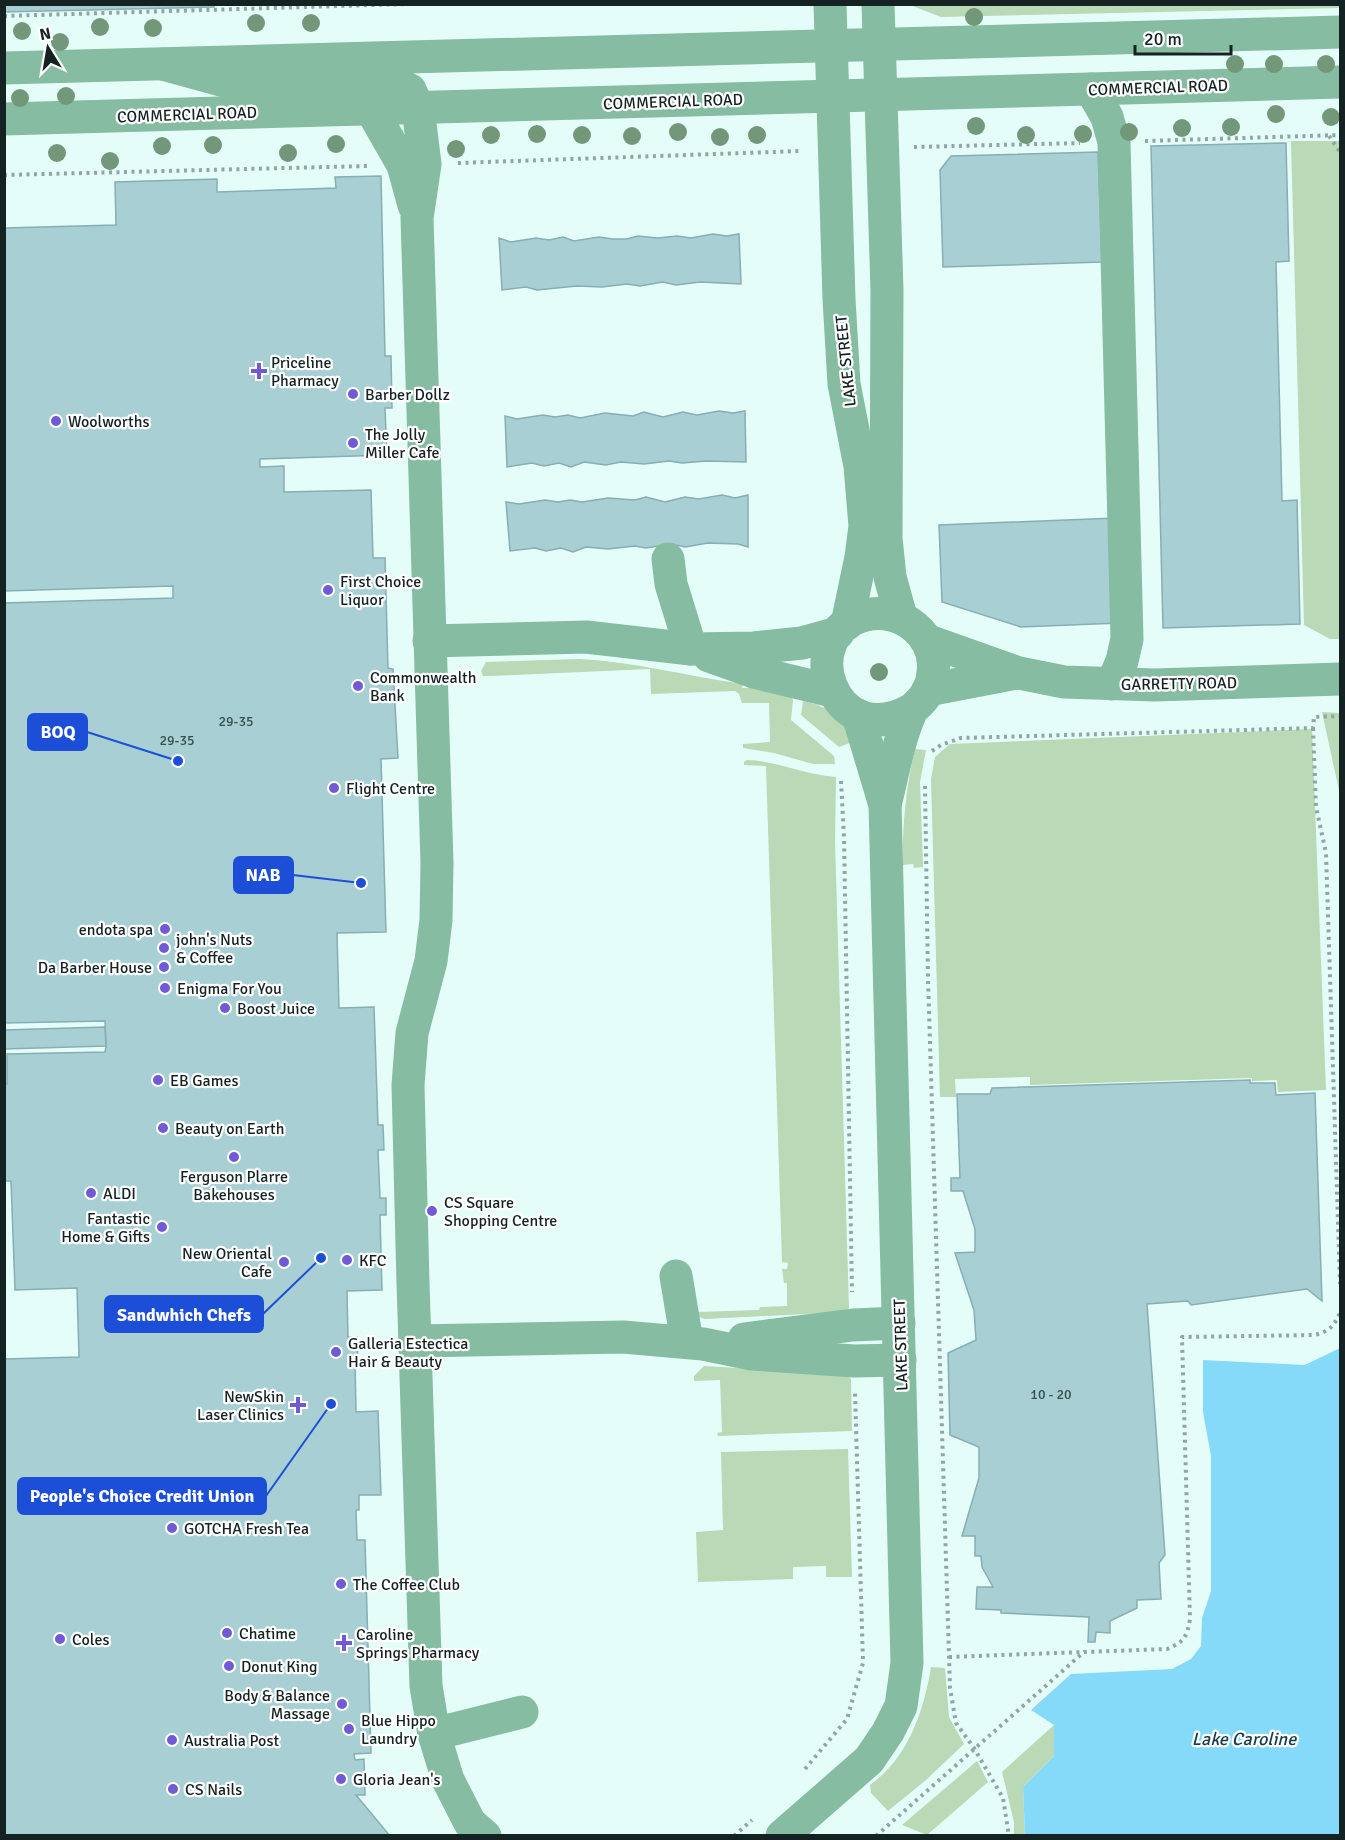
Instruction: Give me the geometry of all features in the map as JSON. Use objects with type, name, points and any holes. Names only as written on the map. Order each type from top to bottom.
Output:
[{"type":"street","name":"LAKE STREET","points":[[830,4],[838,299],[844,384],[860,466],[865,525],[861,557],[842,628]]},
{"type":"street","points":[[878,4],[887,290],[886,538],[890,580],[901,617]]},
{"type":"street","points":[[4,68],[1341,32]]},
{"type":"street","points":[[163,64],[254,89],[400,85],[410,90],[418,108],[414,164],[437,863],[436,920],[431,961],[412,1033],[408,1085],[426,1686],[434,1734],[448,1780],[470,1823],[485,1836]]},
{"type":"street","name":"COMMERCIAL ROAD","points":[[4,119],[1341,82]]},
{"type":"street","points":[[1091,89],[1107,117],[1114,142],[1127,639],[1113,684]]},
{"type":"street","points":[[371,109],[414,164]]},
{"type":"street","points":[[668,559],[671,584],[691,649]]},
{"type":"street","points":[[429,641],[586,637],[691,649],[754,648],[802,643],[842,628],[860,617],[873,613],[888,613],[901,617],[916,626],[927,640],[933,656],[933,673],[920,700],[899,716],[885,720],[871,720],[843,706],[832,691],[826,676],[826,661],[830,646],[842,628]]},
{"type":"street","name":"GARRETTY ROAD","points":[[927,640],[1019,673],[1064,682],[1113,684],[1341,679]]},
{"type":"street","points":[[691,649],[754,672],[832,691]]},
{"type":"street","name":"GARRETTY ROAD","points":[[920,700],[1019,673]]},
{"type":"street","name":"LAKE STREET","points":[[771,1824],[868,1760],[888,1732],[901,1706],[907,1663],[885,805],[899,753],[920,700]]},
{"type":"street","name":"LAKE STREET","points":[[858,715],[899,753]]},
{"type":"street","points":[[676,1276],[695,1343]]},
{"type":"street","points":[[695,1343],[853,1325],[899,1323]]},
{"type":"street","points":[[415,1341],[623,1337],[695,1343],[752,1354],[854,1361],[900,1360]]},
{"type":"street","points":[[434,1734],[522,1712]]},
{"type":"path","points":[[4,16],[407,4]]},
{"type":"path","points":[[883,148],[1341,135]]},
{"type":"path","points":[[1328,136],[1341,152]]},
{"type":"path","points":[[4,175],[834,150]]},
{"type":"path","points":[[1341,716],[1314,717],[1313,728],[1316,807],[1326,854],[1341,1284]]},
{"type":"path","points":[[853,1325],[844,849],[840,753],[931,751],[956,739],[982,737],[1313,728]]},
{"type":"path","points":[[899,753],[941,745]]},
{"type":"path","points":[[925,779],[928,1002],[950,1688],[956,1723],[1004,1798],[1009,1836]]},
{"type":"path","points":[[949,1657],[1167,1649],[1179,1644],[1187,1634],[1190,1619],[1182,1337],[1314,1335],[1326,1333],[1341,1313]]},
{"type":"path","points":[[802,1773],[847,1719],[863,1664],[854,1361]]},
{"type":"path","points":[[876,1836],[1084,1652]]},
{"type":"path","points":[[734,1836],[771,1824]]},
{"type":"green space","points":[[1340,4],[1340,8],[941,17],[910,5]]},
{"type":"green space","points":[[1291,141],[1340,141],[1340,639],[1330,639],[1304,625]]},
{"type":"green space","points":[[579,659],[641,666],[743,684],[742,688],[747,688],[748,685],[790,695],[793,700],[791,720],[834,756],[835,764],[813,764],[774,753],[743,748],[743,744],[770,742],[769,703],[742,703],[739,694],[735,691],[651,694],[650,669],[490,676],[483,676],[481,671],[486,662]]},
{"type":"green space","points":[[803,701],[821,706],[834,714],[855,741],[839,747],[801,715]]},
{"type":"green space","points":[[1322,712],[1340,713],[1340,795]]},
{"type":"green space","points":[[1312,729],[1326,1090],[1278,1092],[1277,1080],[1252,1081],[1252,1078],[1030,1085],[1030,1077],[955,1079],[956,1097],[940,1097],[931,779],[935,757],[950,744]]},
{"type":"green space","points":[[915,749],[926,750],[920,782],[923,867],[914,868],[913,864],[903,865],[903,850],[907,792]]},
{"type":"green space","points":[[747,760],[836,777],[835,842],[849,1308],[846,1312],[705,1319],[696,1316],[692,1290],[695,1288],[696,1312],[759,1310],[760,1307],[787,1306],[787,1283],[784,1283],[782,1269],[787,1269],[788,1263],[782,1262],[766,766],[744,765]]},
{"type":"green space","points":[[704,1366],[845,1374],[851,1379],[852,1431],[718,1436],[717,1433],[722,1432],[720,1380],[694,1381],[694,1376]]},
{"type":"green space","points":[[848,1449],[852,1577],[826,1577],[826,1566],[793,1567],[793,1579],[698,1582],[696,1532],[723,1530],[721,1452]]},
{"type":"green space","points":[[931,1667],[945,1668],[949,1717],[964,1744],[926,1780],[888,1811],[871,1793],[870,1785],[895,1761],[912,1732],[924,1700]]},
{"type":"green space","points":[[1054,1725],[1054,1756],[1023,1787],[1025,1835],[1014,1835],[1014,1822],[1002,1772]]},
{"type":"green space","points":[[977,1761],[988,1782],[927,1835],[902,1825]]},
{"type":"water","name":"Lake Caroline","points":[[1340,1348],[1340,1835],[1025,1835],[1023,1787],[1054,1756],[1054,1725],[1031,1710],[1071,1674],[1172,1669],[1191,1659],[1201,1646],[1202,1618],[1211,1591],[1211,1456],[1203,1412],[1203,1360],[1305,1365]]},
{"type":"building","points":[[4,4],[214,4],[214,7],[4,12]]},
{"type":"building","points":[[1286,143],[1289,261],[1276,262],[1282,501],[1297,500],[1300,624],[1163,628],[1151,146]]},
{"type":"building","points":[[1098,152],[1102,262],[943,267],[940,170],[951,156]]},
{"type":"building","points":[[381,176],[385,356],[391,356],[392,408],[385,408],[387,455],[260,459],[260,467],[284,466],[284,492],[371,490],[373,558],[385,558],[388,668],[393,669],[398,758],[381,759],[386,932],[337,933],[339,1008],[374,1007],[378,1125],[383,1125],[384,1150],[378,1150],[380,1198],[386,1198],[386,1215],[380,1215],[382,1290],[347,1291],[348,1337],[357,1337],[356,1412],[378,1411],[381,1495],[359,1495],[359,1510],[356,1510],[357,1540],[365,1540],[371,1753],[354,1754],[355,1760],[364,1759],[365,1795],[356,1795],[390,1836],[4,1836],[4,1359],[79,1357],[77,1288],[15,1290],[11,1181],[4,1181],[4,1084],[7,1084],[7,1054],[105,1052],[106,1046],[105,1021],[4,1023],[4,603],[173,598],[173,586],[4,591],[4,228],[116,225],[115,182],[217,179],[217,192],[336,188],[335,177]]},
{"type":"building","points":[[713,234],[727,236],[739,234],[741,284],[700,282],[676,285],[663,282],[640,286],[627,284],[537,290],[526,287],[502,290],[499,238],[511,242],[563,237],[574,241],[599,237],[627,239],[638,236],[691,238]]},
{"type":"building","points":[[719,411],[733,413],[745,411],[746,462],[682,463],[669,461],[644,464],[621,462],[606,465],[584,462],[571,467],[559,463],[544,466],[532,463],[507,467],[505,416],[517,419],[543,415],[555,417],[568,415],[580,418],[605,413],[633,416],[644,412],[663,417],[683,412],[697,415]]},
{"type":"building","points":[[722,495],[735,498],[748,495],[748,547],[738,544],[708,543],[685,547],[672,544],[646,548],[635,546],[608,549],[586,547],[573,552],[561,548],[546,551],[535,548],[510,551],[506,502],[519,504],[545,500],[558,502],[570,500],[582,502],[608,498],[635,500],[646,497],[665,502],[685,497],[699,499]]},
{"type":"building","points":[[1115,518],[1119,623],[1021,627],[942,602],[939,525]]},
{"type":"building","points":[[105,1027],[106,1046],[4,1049],[4,1030]]},
{"type":"building","points":[[1250,1080],[1250,1083],[1275,1083],[1276,1095],[1315,1093],[1322,1301],[1307,1289],[1191,1305],[1188,1301],[1147,1304],[1165,1555],[1159,1563],[1161,1599],[1137,1600],[1137,1608],[1110,1621],[1110,1633],[1096,1632],[1095,1642],[1088,1642],[1089,1617],[1001,1613],[1001,1610],[976,1609],[977,1587],[993,1587],[982,1567],[981,1556],[975,1556],[975,1536],[962,1536],[979,1478],[979,1447],[950,1435],[948,1353],[976,1340],[974,1310],[955,1253],[975,1252],[975,1229],[963,1191],[951,1191],[951,1178],[960,1178],[957,1094],[990,1094],[992,1088]]},
{"type":"place","name":"Priceline Pharmacy","points":[[259,371]]},
{"type":"place","name":"Barber Dollz","points":[[353,394]]},
{"type":"place","name":"Woolworths","points":[[56,421]]},
{"type":"place","name":"The Jolly Miller Cafe","points":[[353,443]]},
{"type":"place","name":"First Choice Liquor","points":[[328,590]]},
{"type":"place","name":"Commonwealth Bank","points":[[358,686]]},
{"type":"place","name":"BOQ","points":[[178,761]]},
{"type":"place","name":"Flight Centre","points":[[334,788]]},
{"type":"place","name":"NAB","points":[[361,883]]},
{"type":"place","name":"endota spa","points":[[165,929]]},
{"type":"place","name":"john's Nuts & Coffee","points":[[164,948]]},
{"type":"place","name":"Da Barber House","points":[[164,967]]},
{"type":"place","name":"Enigma For You","points":[[165,988]]},
{"type":"place","name":"Boost Juice","points":[[225,1008]]},
{"type":"place","name":"EB Games","points":[[158,1080]]},
{"type":"place","name":"Beauty on Earth","points":[[163,1128]]},
{"type":"place","name":"Ferguson Plarre Bakehouses","points":[[234,1157]]},
{"type":"place","name":"ALDI","points":[[91,1193]]},
{"type":"place","name":"CS Square Shopping Centre","points":[[432,1211]]},
{"type":"place","name":"Fantastic Home & Gifts","points":[[162,1227]]},
{"type":"place","name":"Sandwhich Chefs","points":[[321,1258]]},
{"type":"place","name":"KFC","points":[[347,1260]]},
{"type":"place","name":"New Oriental Cafe","points":[[284,1262]]},
{"type":"place","name":"Galleria Estectica Hair & Beauty","points":[[336,1352]]},
{"type":"place","name":"People's Choice Credit Union","points":[[331,1404]]},
{"type":"place","name":"NewSkin Laser Clinics","points":[[298,1405]]},
{"type":"place","name":"GOTCHA Fresh Tea","points":[[172,1528]]},
{"type":"place","name":"The Coffee Club","points":[[341,1584]]},
{"type":"place","name":"Chatime","points":[[227,1633]]},
{"type":"place","name":"Coles","points":[[60,1639]]},
{"type":"place","name":"Caroline Springs Pharmacy","points":[[344,1643]]},
{"type":"place","name":"Donut King","points":[[229,1666]]},
{"type":"place","name":"Body & Balance Massage","points":[[342,1704]]},
{"type":"place","name":"Blue Hippo Laundry","points":[[349,1729]]},
{"type":"place","name":"Australia Post","points":[[172,1740]]},
{"type":"place","name":"Gloria Jean's","points":[[341,1779]]},
{"type":"place","name":"CS Nails","points":[[173,1789]]}]
